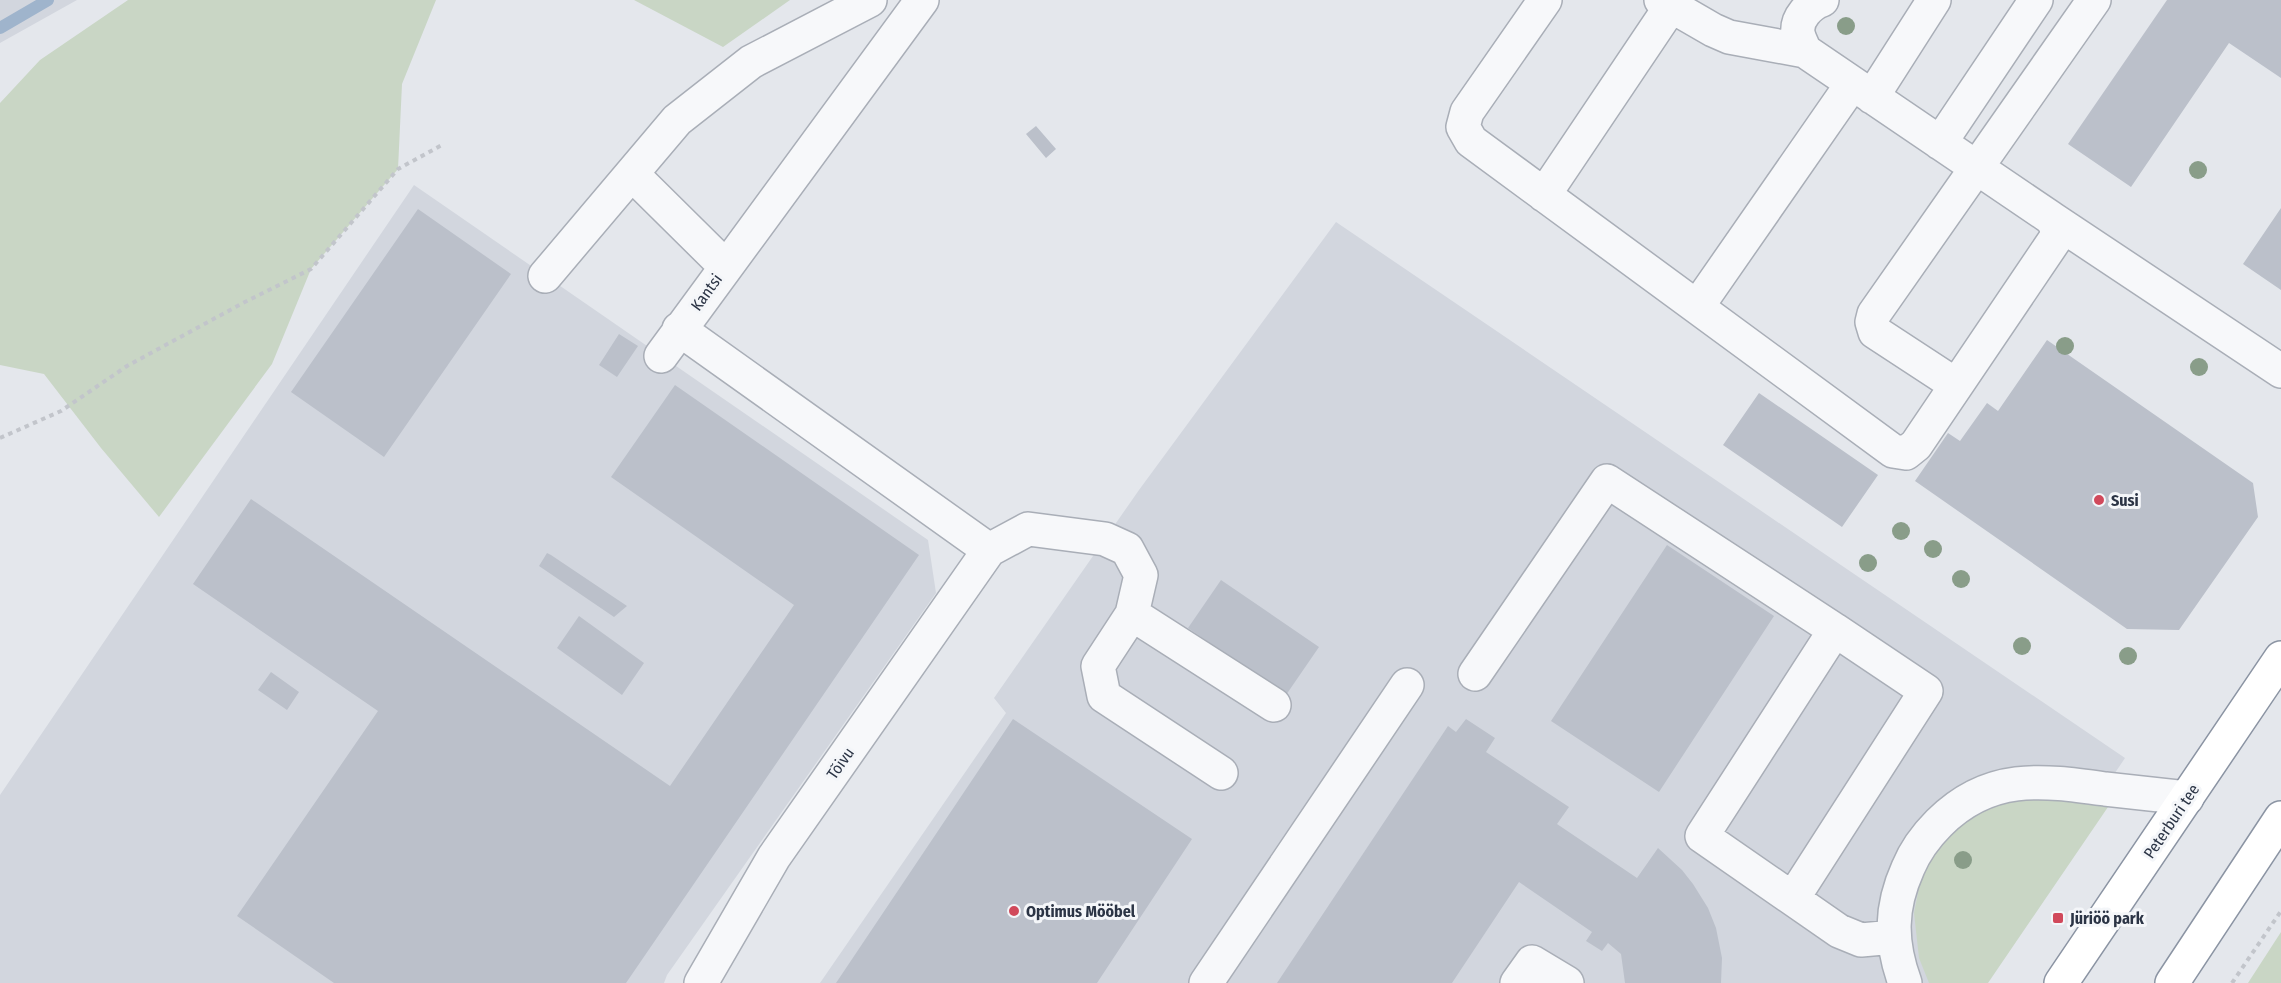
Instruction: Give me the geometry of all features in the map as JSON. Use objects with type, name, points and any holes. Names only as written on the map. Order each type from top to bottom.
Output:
[{"type":"highway","name":"Peterburi tee","points":[[2061,983],[2281,658]]},
{"type":"highway","points":[[2172,983],[2281,818]]},
{"type":"street","points":[[545,276],[677,120],[751,62],[870,0]]},
{"type":"street","points":[[725,266],[922,0]]},
{"type":"street","points":[[1545,0],[1467,112],[1463,127],[1471,141],[1893,451],[1906,453],[1916,445],[2056,238],[2057,227],[2051,218]]},
{"type":"street","points":[[1805,51],[1798,31],[1803,15],[1811,4],[1822,0]]},
{"type":"street","points":[[1697,308],[1862,90],[1934,0]]},
{"type":"street","points":[[1940,143],[2036,0]]},
{"type":"street","points":[[1956,385],[1875,332],[1872,322],[1874,314],[2094,0]]},
{"type":"street","points":[[1544,195],[1666,3],[1729,37],[1805,51],[2281,371]]},
{"type":"street","name":"Kantsi","points":[[632,174],[725,266],[661,356]]},
{"type":"street","points":[[680,329],[989,550],[1028,529],[1106,539],[1127,549],[1141,575],[1132,614],[1098,666],[1104,696],[1221,773]]},
{"type":"street","points":[[1475,674],[1607,481],[1926,691],[1792,898]]},
{"type":"street","name":"Tõivu","points":[[701,983],[774,856],[989,550]]},
{"type":"street","points":[[1132,614],[1274,705]]},
{"type":"street","points":[[1835,630],[1702,836],[1839,931],[1861,940],[1894,937]]},
{"type":"street","points":[[1206,983],[1407,685]]},
{"type":"street","points":[[1905,983],[1898,966],[1892,925],[1900,885],[1912,858],[1929,834],[1973,796],[2004,785],[2035,781],[2187,798]]},
{"type":"street","points":[[1517,983],[1532,962],[1567,983]]},
{"type":"path","points":[[0,438],[61,411],[127,366],[311,269],[398,169],[442,145]]},
{"type":"path","points":[[2232,983],[2281,911]]},
{"type":"shaded area","points":[[0,0],[77,0],[0,43]]},
{"type":"shaded area","points":[[414,185],[928,540],[936,593],[667,975],[664,983],[0,983],[0,795]]},
{"type":"shaded area","points":[[1336,222],[2125,758],[1974,983],[820,983],[1006,713],[994,698],[1139,490]]},
{"type":"green space","points":[[128,0],[436,0],[402,84],[398,169],[311,269],[272,364],[159,517],[101,448],[44,374],[0,365],[0,103],[40,60]]},
{"type":"green space","points":[[634,0],[790,0],[723,47]]},
{"type":"green space","points":[[2032,797],[2063,798],[2108,807],[1988,983],[1929,983],[1919,958],[1914,913],[1923,867],[1953,832],[1990,804]]},
{"type":"green space","points":[[2281,932],[2281,983],[2248,983]]},
{"type":"building","points":[[2167,0],[2281,0],[2281,78],[2229,43],[2131,187],[2068,144]]},
{"type":"building","points":[[1036,126],[1056,149],[1046,158],[1026,134]]},
{"type":"building","points":[[2281,208],[2281,290],[2243,264]]},
{"type":"building","points":[[418,209],[511,274],[384,457],[291,392]]},
{"type":"building","points":[[619,334],[638,346],[617,377],[599,365]]},
{"type":"building","name":"Susi","points":[[2047,340],[2253,483],[2258,517],[2179,630],[2127,629],[1915,481],[1948,433],[1960,441],[1987,403],[1998,411]]},
{"type":"building","points":[[675,385],[919,555],[626,983],[334,983],[237,916],[378,711],[193,584],[251,499],[670,786],[794,605],[611,477]]},
{"type":"building","points":[[1759,393],[1878,475],[1842,527],[1723,445]]},
{"type":"building","points":[[1667,545],[1774,616],[1659,792],[1551,721]]},
{"type":"building","points":[[547,553],[627,606],[614,617],[539,566]]},
{"type":"building","points":[[1221,580],[1319,647],[1286,695],[1188,628]]},
{"type":"building","points":[[579,616],[644,663],[622,695],[557,648]]},
{"type":"building","points":[[271,672],[299,692],[287,710],[258,690]]},
{"type":"building","name":"Optimus Mööbel","points":[[1013,719],[1192,839],[1097,983],[836,983]]},
{"type":"building","points":[[1466,719],[1495,738],[1486,752],[1569,807],[1557,824],[1637,878],[1658,848],[1682,870],[1708,908],[1716,928],[1722,958],[1721,983],[1625,983],[1621,954],[1608,943],[1602,951],[1586,941],[1592,932],[1519,882],[1452,983],[1277,983],[1448,726],[1456,732]]},
{"type":"waterway","points":[[0,28],[48,0]]},
{"type":"place","name":"Susi","points":[[2099,500]]},
{"type":"place","name":"Optimus Mööbel","points":[[1014,911]]},
{"type":"place","name":"Jüriöö park","points":[[2058,918]]}]
